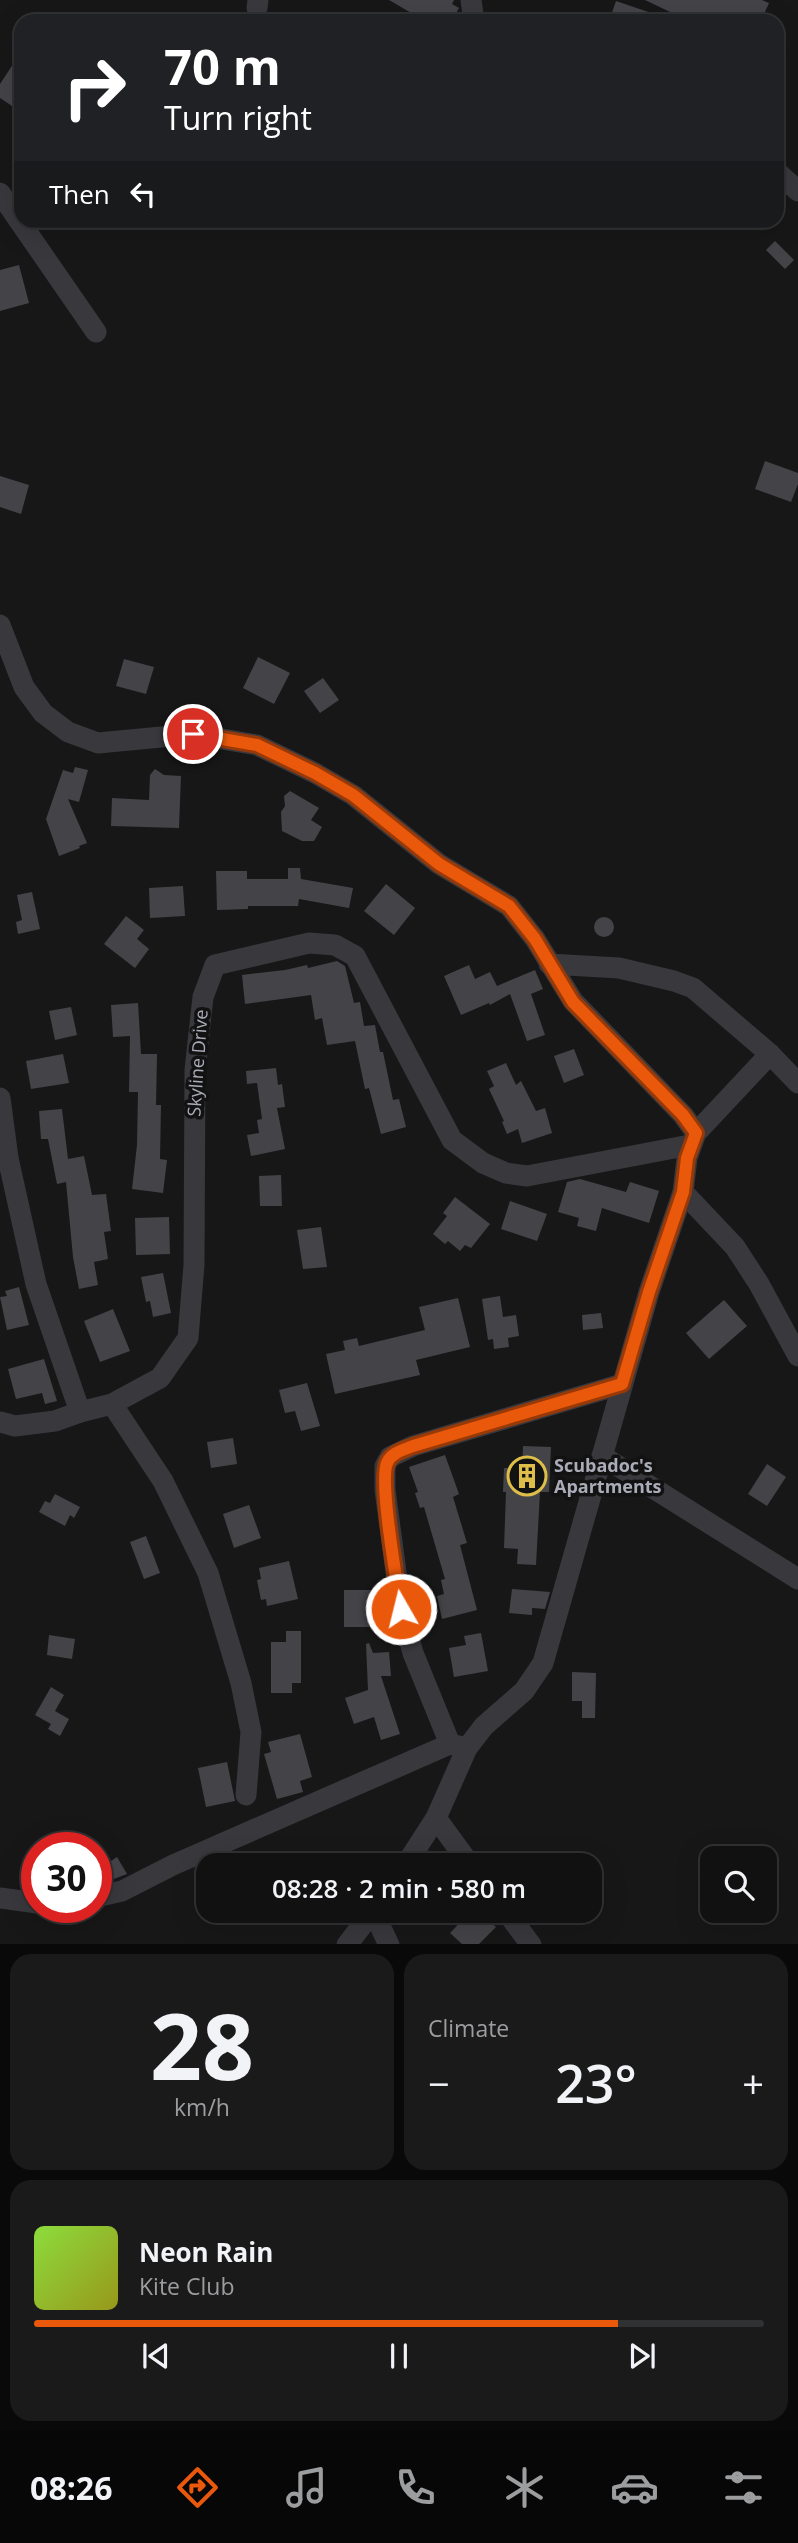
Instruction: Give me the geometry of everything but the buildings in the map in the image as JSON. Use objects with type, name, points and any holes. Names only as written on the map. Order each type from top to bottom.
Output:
[{"type":"street","points":[[784,178],[798,191]]},
{"type":"street","points":[[0,193],[14,213]]},
{"type":"street","points":[[24,228],[96,332]]},
{"type":"street","points":[[0,625],[24,687],[43,713],[68,732],[98,743],[193,734],[257,745],[304,767],[353,795],[439,864],[509,906],[535,939],[573,1002],[683,1115],[693,1139]]},
{"type":"street","name":"Skyline Drive","points":[[0,1422],[15,1426],[55,1421],[112,1404],[160,1378],[188,1338],[194,1265],[195,1070],[203,997],[215,965],[309,943],[335,945],[355,956],[452,1140],[483,1163],[506,1173],[527,1176],[693,1139]]},
{"type":"street","points":[[549,964],[619,968],[693,988],[770,1054],[798,1083]]},
{"type":"street","points":[[112,1893],[122,1891],[173,1865],[459,1746],[524,1691],[544,1662],[649,1292],[683,1192],[693,1139],[770,1054]]},
{"type":"street","points":[[0,1098],[8,1158],[36,1284],[80,1412]]},
{"type":"street","points":[[683,1192],[735,1247],[760,1284],[798,1356]]},
{"type":"street","points":[[413,1853],[436,1818],[459,1746],[412,1653],[401,1609],[385,1490],[385,1466],[390,1457],[413,1446],[622,1384]]},
{"type":"street","points":[[112,1404],[163,1481],[208,1573],[241,1683],[251,1732],[246,1795]]},
{"type":"street","points":[[602,1456],[798,1579]]},
{"type":"street","points":[[436,1818],[462,1853]]},
{"type":"street","points":[[0,1898],[21,1901]]},
{"type":"street","points":[[347,1944],[364,1923]]},
{"type":"street","points":[[381,1923],[389,1944]]},
{"type":"street","points":[[515,1923],[531,1944]]},
{"type":"place","name":"Scubadoc's Apartments","points":[[527,1476]]},
{"type":"route","points":[[193,734],[257,745],[315,773],[353,795],[439,864],[509,906],[535,939],[573,1002],[683,1115],[696,1133],[687,1158],[683,1192],[649,1292],[622,1384],[413,1446],[390,1457],[385,1466],[385,1490],[401,1609]]}]
